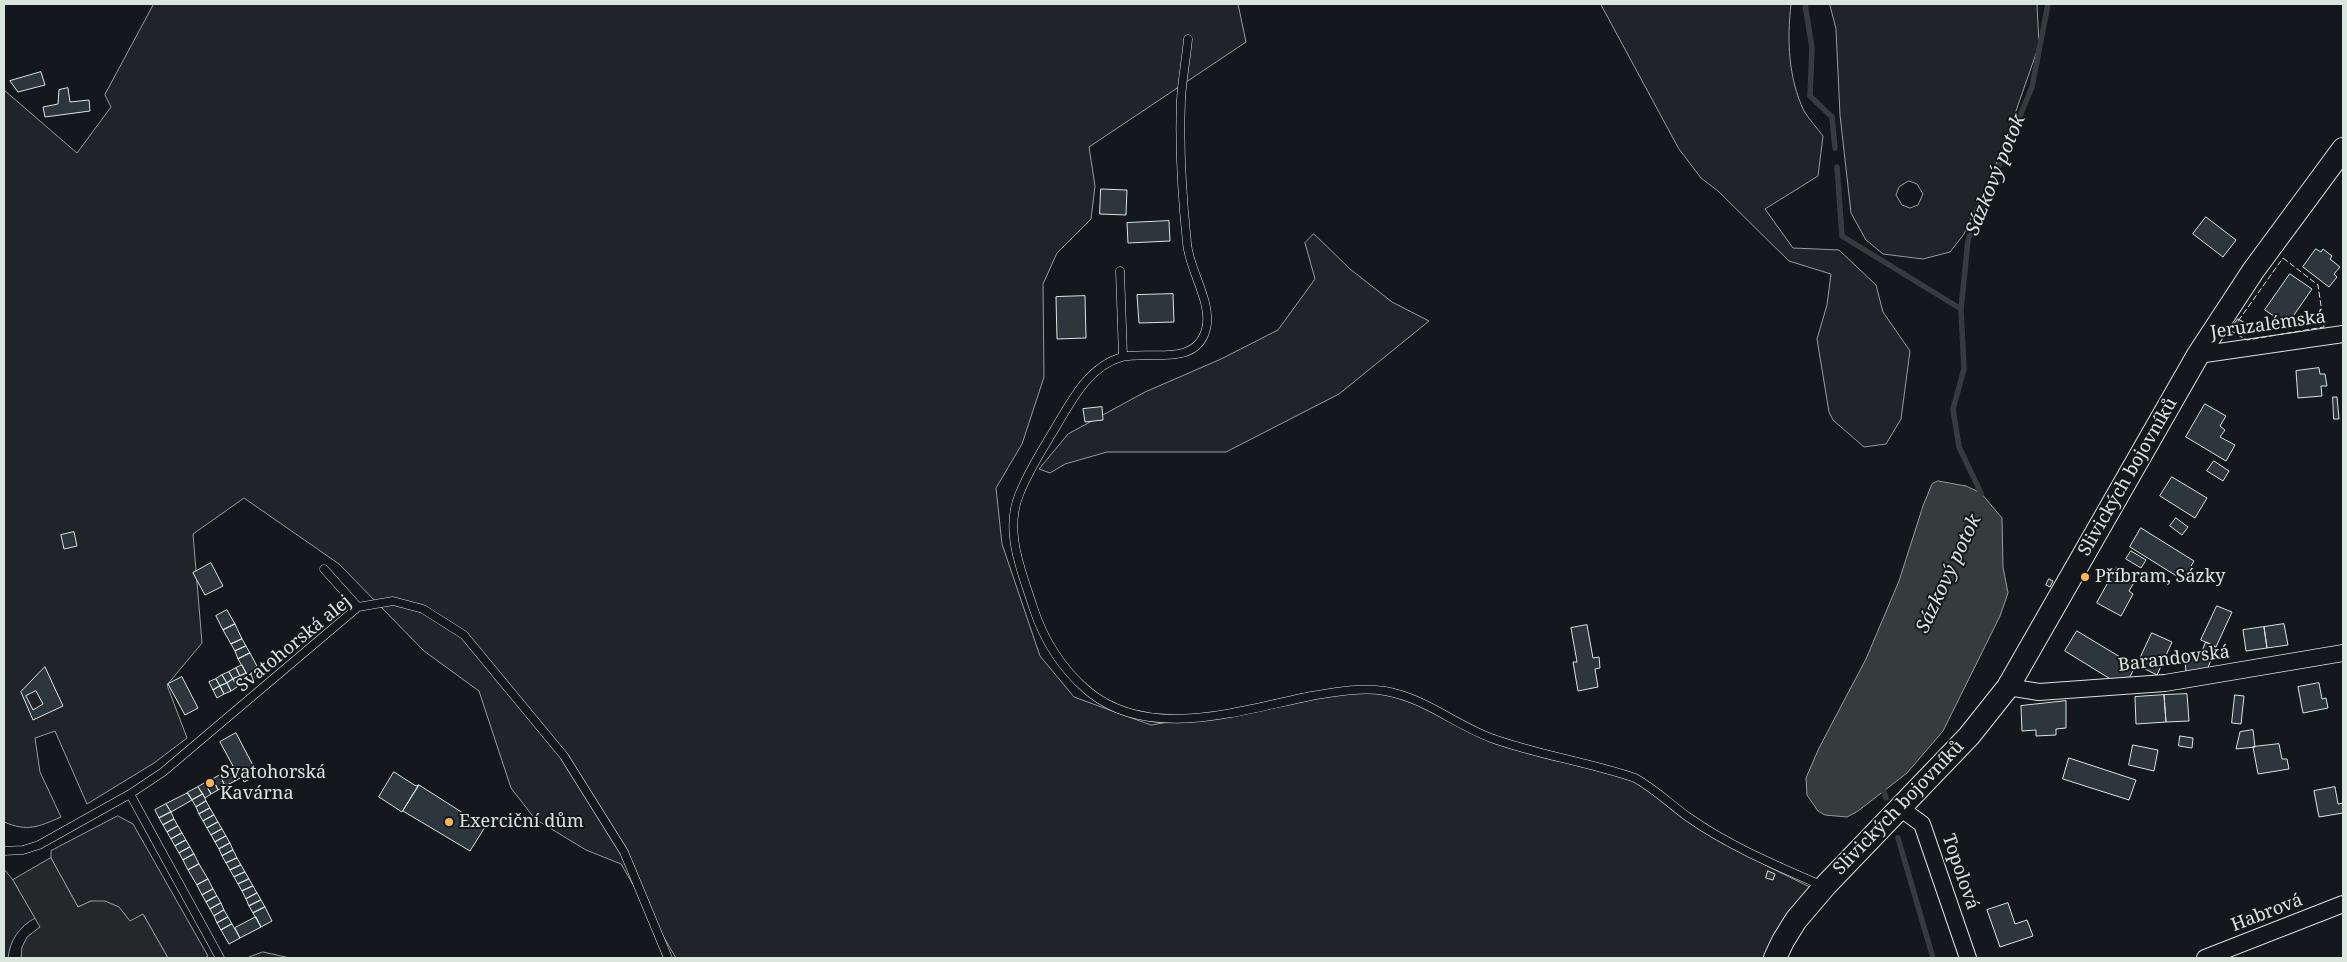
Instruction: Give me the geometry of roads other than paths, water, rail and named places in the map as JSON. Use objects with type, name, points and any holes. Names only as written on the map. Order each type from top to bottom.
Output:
[{"type":"street","name":"Slivických bojovníků","points":[[1775,958],[1782,941],[1796,920],[1825,886],[1969,736],[2008,687],[2198,355],[2253,271],[2343,149]]},
{"type":"street","name":"Jeruzalémská","points":[[2198,355],[2343,334]]},
{"type":"street","name":"Barandovská","points":[[2008,687],[2039,692],[2165,683],[2343,652]]},
{"type":"street","name":"Topolová","points":[[1900,808],[1922,824],[1968,958]]},
{"type":"street","name":"Habrová","points":[[2205,958],[2343,904]]},
{"type":"lane","points":[[1188,40],[1181,98],[1187,248],[1206,311],[1206,329],[1198,344],[1186,352],[1172,356],[1123,356],[1099,368],[1076,392],[1028,473],[1016,500],[1012,528],[1020,566],[1036,618],[1052,652],[1071,676],[1094,696],[1117,710],[1139,717],[1160,720],[1203,717],[1337,691],[1382,691],[1404,696],[1434,708],[1492,738],[1635,778],[1653,788],[1688,818],[1709,830],[1750,853],[1825,886]]},
{"type":"lane","points":[[1120,271],[1123,356]]},
{"type":"lane","points":[[324,568],[358,607]]},
{"type":"lane","name":"Svatohorská alej","points":[[4,851],[23,850],[39,845],[130,794],[170,766],[358,607],[393,601],[423,609],[464,635],[569,764],[624,852],[668,958]]},
{"type":"lane","points":[[130,794],[220,958]]},
{"type":"water","points":[[1938,481],[1966,486],[1981,493],[2002,518],[2003,567],[2008,593],[2000,616],[1943,731],[1907,773],[1858,811],[1847,817],[1825,815],[1818,811],[1807,795],[1806,778],[1819,748],[1866,659],[1899,581],[1923,506],[1932,484]]},
{"type":"waterway","points":[[1805,4],[1812,48],[1810,96],[1832,117],[1835,148]]},
{"type":"waterway","name":"Sázkový potok","points":[[1980,500],[1981,493],[1959,447],[1953,409],[1964,369],[1961,309],[1968,240],[2032,87],[2048,4]]},
{"type":"waterway","points":[[1837,167],[1842,236],[1961,309]]},
{"type":"waterway","name":"Sázkový potok","points":[[1882,786],[1886,798]]},
{"type":"waterway","name":"Sázkový potok","points":[[1898,838],[1933,958]]},
{"type":"place","name":"Příbram, Sázky","points":[[2085,577]]},
{"type":"place","name":"Svatohorská Kavárna","points":[[210,783]]},
{"type":"place","name":"Exerciční dům","points":[[449,822]]}]
